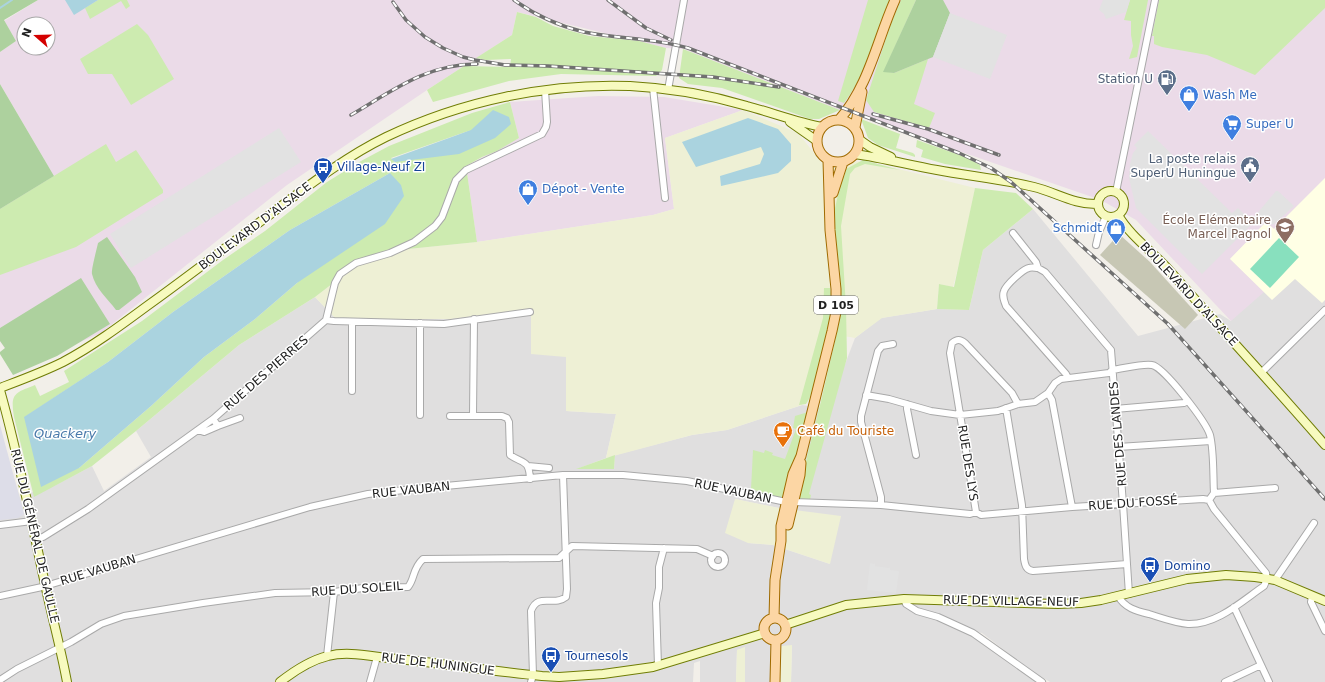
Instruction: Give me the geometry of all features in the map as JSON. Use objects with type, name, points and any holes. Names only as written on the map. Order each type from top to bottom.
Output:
[{"type":"main road","points":[[839,120],[850,107],[865,80],[895,0]]},
{"type":"main road","points":[[855,127],[848,122],[839,120],[830,122],[822,127],[818,134],[817,141],[820,152],[828,160],[835,162],[842,162],[850,159],[855,154],[859,147],[860,140],[855,127],[865,80]]},
{"type":"main road","name":"D 105","points":[[774,618],[775,580],[781,541],[787,529],[790,502],[800,475],[801,456],[836,312],[836,289],[830,230],[828,160]]},
{"type":"main road","name":"D 105","points":[[830,204],[842,162]]},
{"type":"main road","points":[[774,618],[781,620],[785,625],[784,634],[776,640],[769,638],[764,630],[765,623],[774,618]]},
{"type":"main road","points":[[775,682],[776,640]]},
{"type":"street","points":[[668,90],[684,0]]},
{"type":"street","points":[[1116,192],[1155,0]]},
{"type":"street","name":"BOULEVARD D'ALSACE","points":[[0,389],[65,361],[96,342],[165,294],[305,188],[354,155],[385,138],[425,120],[453,111],[513,95],[545,90],[573,87],[632,86],[719,98],[783,118],[822,127]]},
{"type":"street","points":[[653,88],[665,198]]},
{"type":"street","points":[[530,312],[444,324],[326,320],[335,283],[340,274],[356,263],[390,253],[414,242],[435,226],[442,217],[456,180],[466,170],[542,134],[547,122],[545,90]]},
{"type":"street","name":"BOULEVARD D'ALSACE","points":[[783,118],[817,141]]},
{"type":"street","points":[[860,140],[870,147],[911,164]]},
{"type":"street","points":[[855,154],[1034,187],[1059,194],[1078,202],[1098,204]]},
{"type":"street","points":[[1108,192],[1116,192],[1121,196],[1124,202],[1123,210],[1118,215],[1106,216],[1100,211],[1098,204],[1099,200],[1108,192]]},
{"type":"street","name":"BOULEVARD D'ALSACE","points":[[1118,215],[1128,230],[1156,256],[1262,372],[1325,445]]},
{"type":"street","points":[[1096,246],[1099,232],[1106,216]]},
{"type":"street","name":"RUE DES LANDES","points":[[1013,233],[1036,262],[1038,268],[1045,272],[1110,350],[1116,409],[1129,594]]},
{"type":"street","points":[[1038,268],[1029,268],[1007,285],[1004,290],[1004,302],[1068,378]]},
{"type":"street","points":[[1262,372],[1325,310]]},
{"type":"street","points":[[473,415],[474,319]]},
{"type":"street","name":"RUE DES PIERRES","points":[[36,538],[43,537],[88,509],[213,419],[326,320]]},
{"type":"street","points":[[352,322],[352,391]]},
{"type":"street","points":[[420,323],[420,414]]},
{"type":"street","name":"RUE DES LYS","points":[[976,512],[950,353],[952,343],[955,340],[960,340],[965,343],[1012,393],[1018,404]]},
{"type":"street","points":[[881,505],[881,497],[861,422],[866,395],[878,350],[882,346],[893,344]]},
{"type":"street","points":[[866,395],[889,399],[931,411],[960,415],[998,411],[1018,404],[1035,402],[1048,393],[1055,383],[1061,379],[1109,373],[1112,370],[1153,365],[1159,368],[1188,401],[1206,426],[1211,441],[1214,494],[1209,500],[1214,509],[1271,579]]},
{"type":"street","name":"RUE DU GÉNÉRAL DE GAULLE","points":[[0,389],[61,647],[67,682]]},
{"type":"street","points":[[1048,393],[1052,400],[1072,507]]},
{"type":"street","points":[[1116,409],[1184,403],[1188,401]]},
{"type":"street","points":[[907,404],[916,455]]},
{"type":"street","points":[[1006,408],[1022,511],[1025,566],[1030,571],[1127,564]]},
{"type":"street","points":[[450,416],[502,416],[507,418],[509,422],[510,455],[517,460],[524,462],[528,466],[530,479]]},
{"type":"street","points":[[198,430],[204,432],[240,418]]},
{"type":"street","points":[[213,419],[218,426]]},
{"type":"street","points":[[1118,447],[1211,441]]},
{"type":"street","points":[[528,466],[549,468]]},
{"type":"street","points":[[532,679],[531,611],[538,601],[562,600],[566,597],[563,475]]},
{"type":"street","name":"RUE VAUBAN","points":[[0,596],[46,586],[310,507],[368,494],[563,475],[637,475],[688,482],[790,502],[881,505],[970,514],[976,512],[988,514]]},
{"type":"street","points":[[1214,494],[1274,488]]},
{"type":"street","name":"RUE DU FOSSÉ","points":[[988,514],[1072,507],[1203,499],[1209,500]]},
{"type":"street","points":[[0,526],[32,521]]},
{"type":"street","points":[[1118,596],[1122,603],[1132,610],[1177,622],[1189,624],[1206,622],[1217,618],[1264,586],[1314,523]]},
{"type":"street","name":"RUE DU SOLEIL","points":[[0,680],[17,669],[61,647],[101,624],[124,616],[203,603],[275,594],[334,592],[363,588],[408,587],[412,583],[413,574],[418,563],[423,559],[559,558],[572,546],[698,549],[713,556]]},
{"type":"street","points":[[658,666],[656,603],[659,588],[659,567],[664,548]]},
{"type":"street","name":"RUE DE VILLAGE-NEUF","points":[[904,599],[1058,604],[1081,603],[1129,594],[1199,577],[1226,575],[1271,579],[1325,601]]},
{"type":"street","points":[[328,656],[334,592]]},
{"type":"street","points":[[1312,596],[1311,602],[1325,631]]},
{"type":"street","points":[[785,625],[846,605],[904,599],[906,604],[917,611],[938,617],[973,632],[1042,682]]},
{"type":"street","points":[[1234,606],[1269,682]]},
{"type":"street","name":"RUE DE HUNINGUE","points":[[280,682],[311,662],[328,656],[345,654],[377,657],[532,679],[586,676],[631,671],[658,666],[765,633]]},
{"type":"street","points":[[370,682],[377,657]]},
{"type":"street","points":[[1225,682],[1261,665]]},
{"type":"shaded area","points":[[38,0],[1325,0],[1325,178],[1274,229],[1266,222],[1230,259],[1264,292],[1231,321],[1136,220],[1101,200],[840,110],[683,49],[666,48],[517,12],[512,35],[427,90],[287,185],[101,333],[18,369],[0,341],[0,209],[54,176],[0,84],[0,52],[16,41],[4,21]]},
{"type":"shaded area","points":[[1103,0],[1130,0],[1126,12],[1106,19],[1104,14],[1099,10]]},
{"type":"shaded area","points":[[950,13],[1007,35],[990,79],[933,57]]},
{"type":"shaded area","points":[[598,96],[664,97],[743,110],[665,138],[674,209],[653,215],[477,242],[466,166],[519,138],[510,102]]},
{"type":"shaded area","points":[[743,110],[798,133],[822,163],[866,161],[975,188],[963,249],[953,287],[939,284],[937,309],[882,318],[855,338],[822,332],[802,405],[727,430],[692,435],[606,458],[616,414],[566,411],[566,357],[531,354],[531,309],[450,319],[336,319],[315,297],[367,257],[408,249],[477,242],[653,215],[674,209],[665,138]]},
{"type":"shaded area","points":[[279,128],[301,162],[131,268],[110,234]]},
{"type":"shaded area","points":[[1148,131],[1232,213],[1238,208],[1253,223],[1202,274],[1136,208],[1129,178],[1130,164],[1133,153],[1137,148],[1134,145]]},
{"type":"shaded area","points":[[1325,178],[1325,682],[1050,682],[1030,670],[982,633],[962,629],[1036,682],[791,682],[792,645],[772,682],[745,682],[745,648],[737,650],[736,682],[700,682],[700,661],[694,663],[693,682],[0,682],[0,434],[25,514],[22,495],[54,486],[92,466],[104,491],[151,457],[136,431],[239,345],[315,297],[336,319],[450,319],[531,309],[566,356],[566,411],[616,414],[606,458],[577,469],[614,469],[615,455],[692,435],[727,430],[802,405],[828,409],[855,338],[881,318],[937,309],[969,310],[983,250],[1033,209],[1138,336],[1220,314],[1231,321],[1230,259],[1274,229]],"holes":[[[735,499],[779,508],[830,564],[773,545],[748,543]]]},
{"type":"shaded area","name":"École Elémentaire Marcel Pagnol","points":[[1325,178],[1325,300],[1322,303],[1295,279],[1272,300],[1230,259],[1266,222],[1274,229]]},
{"type":"shaded area","points":[[1276,191],[1278,191],[1294,206],[1273,225],[1265,218],[1260,221],[1255,216]]},
{"type":"shaded area","points":[[1119,234],[1150,262],[1198,315],[1185,329],[1100,255]]},
{"type":"shaded area","points":[[0,425],[24,514],[18,518],[0,520]]},
{"type":"shaded area","points":[[735,499],[779,508],[841,516],[830,564],[773,545],[748,543],[725,533]]},
{"type":"shaded area","points":[[870,563],[875,564],[875,566],[899,571],[896,593],[867,590]]},
{"type":"shaded area","points":[[792,645],[791,682],[772,682],[772,647]]},
{"type":"shaded area","points":[[745,647],[745,682],[736,682],[737,650]]},
{"type":"green space","points":[[0,0],[38,0],[4,20],[16,41],[0,52]]},
{"type":"green space","points":[[98,0],[127,0],[130,6],[126,9],[121,1],[90,19],[85,8]]},
{"type":"green space","points":[[868,0],[891,0],[865,67],[852,92],[844,103],[838,101]]},
{"type":"green space","points":[[901,0],[916,0],[884,71],[894,73],[928,59],[914,104],[935,113],[929,128],[874,112],[866,100],[890,26]]},
{"type":"green space","points":[[916,0],[943,0],[950,13],[933,57],[894,73],[883,72]]},
{"type":"green space","points":[[1130,0],[1148,0],[1137,57],[1129,59],[1133,46],[1131,21],[1124,20]]},
{"type":"green space","points":[[1159,0],[1325,0],[1325,8],[1255,75],[1207,55],[1162,47],[1154,44],[1154,36],[1152,36]]},
{"type":"green space","points":[[517,12],[536,17],[553,26],[589,36],[639,41],[666,48],[662,70],[656,76],[561,74],[509,81],[433,102],[427,90],[464,66],[510,67],[511,59],[486,60],[476,58],[512,35]]},
{"type":"green space","points":[[137,24],[148,35],[174,79],[131,105],[112,74],[88,74],[80,59]]},
{"type":"green space","points":[[683,49],[840,110],[819,119],[810,119],[722,88],[688,84],[679,78]]},
{"type":"green space","points":[[0,84],[54,176],[0,209]]},
{"type":"green space","points":[[510,102],[519,138],[497,151],[466,166],[477,242],[408,249],[367,257],[315,297],[239,345],[92,466],[34,497],[14,417],[14,398],[19,392],[35,385],[40,396],[69,382],[64,371],[142,321],[223,260],[265,231],[327,182],[389,146],[472,113]],"holes":[[[471,130],[395,162],[391,158]],[[390,173],[297,283],[255,319],[204,357],[151,406],[79,468],[25,417],[108,362],[173,312],[290,230]]]},
{"type":"green space","points":[[861,119],[900,134],[896,148],[913,153],[915,157],[878,145],[868,138]]},
{"type":"green space","points":[[917,140],[968,158],[980,165],[981,170],[945,164],[921,157],[923,150],[916,147]]},
{"type":"green space","points":[[106,144],[116,162],[136,150],[163,190],[163,193],[76,247],[0,275],[0,209]]},
{"type":"green space","points":[[863,160],[900,170],[865,164],[855,168],[850,174],[841,226],[846,307],[847,358],[809,494],[811,495],[810,500],[800,500],[797,497],[838,328],[841,306],[841,287],[834,227],[835,208],[842,177],[844,177],[846,169]]},
{"type":"green space","points":[[975,188],[1016,193],[1033,209],[983,250],[969,310],[937,309],[939,284],[954,287]]},
{"type":"green space","points":[[107,237],[135,277],[142,292],[119,310],[116,310],[102,293],[92,274],[98,243]]},
{"type":"green space","points":[[1279,238],[1299,257],[1270,288],[1250,269]]},
{"type":"green space","points":[[81,278],[110,324],[57,356],[13,375],[0,354],[0,352],[5,348],[0,341],[0,328]]},
{"type":"green space","points":[[824,288],[830,288],[832,310],[829,334],[810,398],[806,404],[799,405],[823,318]]},
{"type":"green space","points":[[808,412],[787,491],[783,497],[777,497],[751,489],[753,450],[764,453],[765,450],[773,453],[772,455],[785,459],[796,429],[793,428],[795,416]]},
{"type":"green space","points":[[615,455],[614,469],[576,469]]},
{"type":"water","points":[[65,0],[98,0],[74,15]]},
{"type":"water","points":[[493,110],[509,117],[511,124],[495,138],[459,154],[395,162],[391,159],[471,130]]},
{"type":"water","points":[[748,118],[778,129],[791,144],[791,161],[778,173],[721,186],[720,176],[760,164],[764,154],[761,147],[696,167],[682,142]]},
{"type":"water","name":"Quackery","points":[[390,173],[401,185],[404,196],[385,224],[297,283],[255,319],[204,357],[151,406],[79,468],[41,487],[24,417],[108,362],[173,312],[290,230]]},
{"type":"waterway","points":[[0,8],[12,0]]},
{"type":"railway","points":[[514,0],[548,19],[575,30],[662,42],[688,48],[959,153],[991,168],[1011,182],[1168,324],[1325,499]]},
{"type":"railway","points":[[608,0],[646,28],[671,40]]},
{"type":"railway","points":[[393,2],[406,20],[425,37],[443,48],[463,57],[475,60],[505,65],[548,66],[713,77],[779,87]]},
{"type":"railway","points":[[351,115],[411,80],[442,69],[459,65],[477,64]]},
{"type":"railway","points":[[873,114],[928,129],[999,155]]},
{"type":"place","name":"Station U","points":[[1167,96]]},
{"type":"place","name":"Wash Me","points":[[1189,112]]},
{"type":"place","name":"Super U","points":[[1232,141]]},
{"type":"place","name":"La poste relais SuperU Huningue","points":[[1250,183]]},
{"type":"place","name":"Village-Neuf ZI","points":[[323,184]]},
{"type":"place","name":"Dépot - Vente","points":[[528,206]]},
{"type":"place","name":"École Elémentaire Marcel Pagnol","points":[[1285,244]]},
{"type":"place","name":"Schmidt","points":[[1116,245]]},
{"type":"place","name":"Café du Touriste","points":[[783,448]]},
{"type":"place","name":"Domino","points":[[1150,583]]},
{"type":"place","name":"Tournesols","points":[[551,673]]}]
